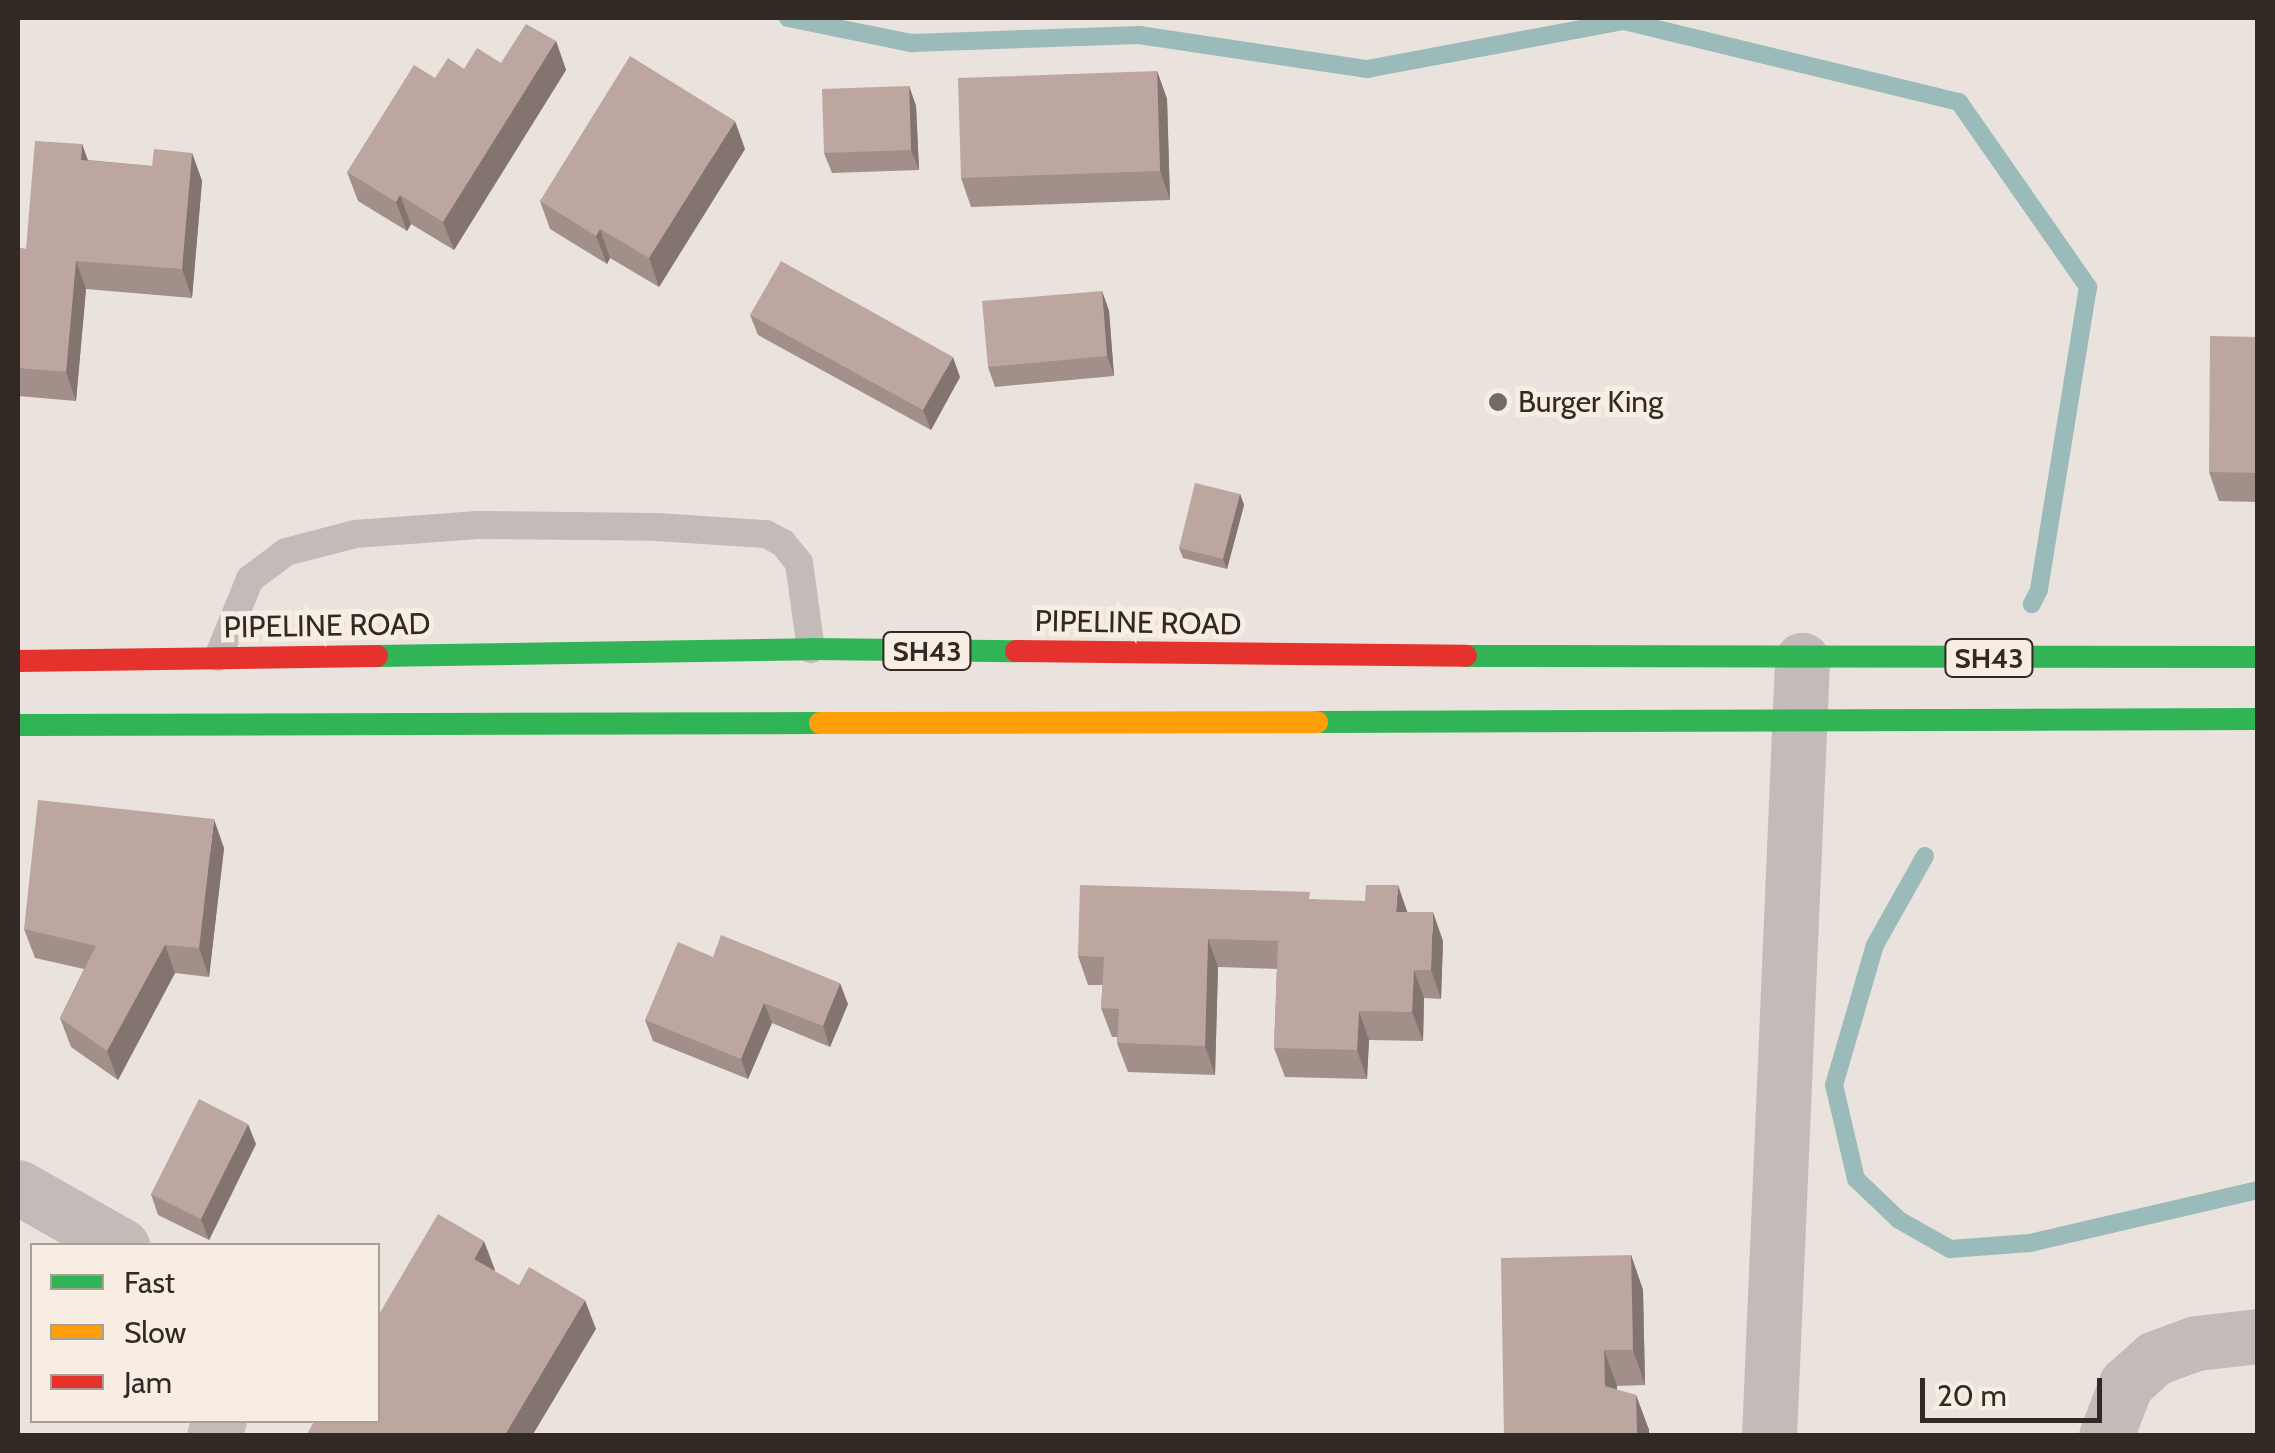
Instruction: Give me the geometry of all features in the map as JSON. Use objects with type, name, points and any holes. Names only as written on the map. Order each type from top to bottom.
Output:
[{"type":"main road","name":"PIPELINE ROAD","points":[[18,661],[811,649],[842,659],[2258,657]]},
{"type":"main road","name":"SH43","points":[[18,725],[840,715],[1797,723],[2258,719]]},
{"type":"street","points":[[1769,1436],[1802,660]]},
{"type":"street","points":[[18,1186],[117,1243]]},
{"type":"street","points":[[2106,1436],[2126,1384],[2155,1358],[2196,1343],[2258,1336]]},
{"type":"lane","points":[[218,657],[250,579],[286,552],[355,534],[478,526],[657,527],[766,534],[782,543],[799,563],[811,649]]},
{"type":"building","points":[[526,24],[556,41],[443,222],[400,195],[396,202],[347,172],[414,65],[435,78],[448,58],[464,69],[477,48],[501,63]]},
{"type":"building","points":[[630,56],[735,121],[649,258],[600,229],[596,236],[540,201]]},
{"type":"building","points":[[1157,71],[1160,171],[961,178],[958,78]]},
{"type":"building","points":[[909,86],[911,150],[824,153],[822,89]]},
{"type":"building","points":[[35,141],[82,144],[81,160],[152,166],[154,149],[192,153],[182,269],[76,261],[66,372],[18,368],[18,248],[26,249]]},
{"type":"building","points":[[781,261],[953,357],[923,410],[750,315]]},
{"type":"building","points":[[1102,291],[1107,356],[988,367],[982,301]]},
{"type":"building","points":[[2210,336],[2258,337],[2258,473],[2209,472]]},
{"type":"building","points":[[1195,483],[1240,494],[1223,559],[1179,548]]},
{"type":"building","points":[[38,800],[214,819],[199,948],[165,945],[107,1051],[60,1018],[96,946],[24,929]]},
{"type":"building","points":[[1080,885],[1310,892],[1309,899],[1365,901],[1366,885],[1398,885],[1396,912],[1433,912],[1431,970],[1414,970],[1412,1012],[1359,1011],[1357,1050],[1274,1048],[1278,941],[1208,939],[1205,1046],[1117,1043],[1119,1009],[1101,1008],[1104,957],[1078,956]]},
{"type":"building","points":[[721,935],[840,983],[823,1026],[764,1003],[741,1059],[645,1020],[678,942],[713,957]]},
{"type":"building","points":[[199,1099],[248,1124],[201,1219],[151,1194]]},
{"type":"building","points":[[438,1214],[484,1241],[474,1259],[519,1285],[529,1267],[585,1300],[504,1436],[306,1436],[313,1423],[380,1423],[380,1313]]},
{"type":"building","points":[[1631,1255],[1633,1350],[1604,1350],[1605,1386],[1636,1395],[1637,1436],[1504,1436],[1501,1258]]},
{"type":"waterway","points":[[788,18],[911,43],[1139,35],[1367,69],[1624,21],[1959,102],[2088,287],[2039,590],[2032,604]]},
{"type":"waterway","points":[[1925,856],[1875,945],[1834,1085],[1856,1179],[1899,1220],[1950,1249],[2030,1243],[2258,1190]]},
{"type":"traffic: fast","points":[[377,656],[811,649],[1016,651]]},
{"type":"traffic: fast","points":[[1466,656],[2258,657]]},
{"type":"traffic: fast","points":[[1317,722],[2258,719]]},
{"type":"traffic: fast","points":[[18,725],[820,723]]},
{"type":"traffic: slow","points":[[820,723],[1317,722]]},
{"type":"traffic: jam","points":[[1016,651],[1466,656]]},
{"type":"traffic: jam","points":[[18,661],[377,656]]},
{"type":"place","name":"Burger King","points":[[1498,402]]}]
